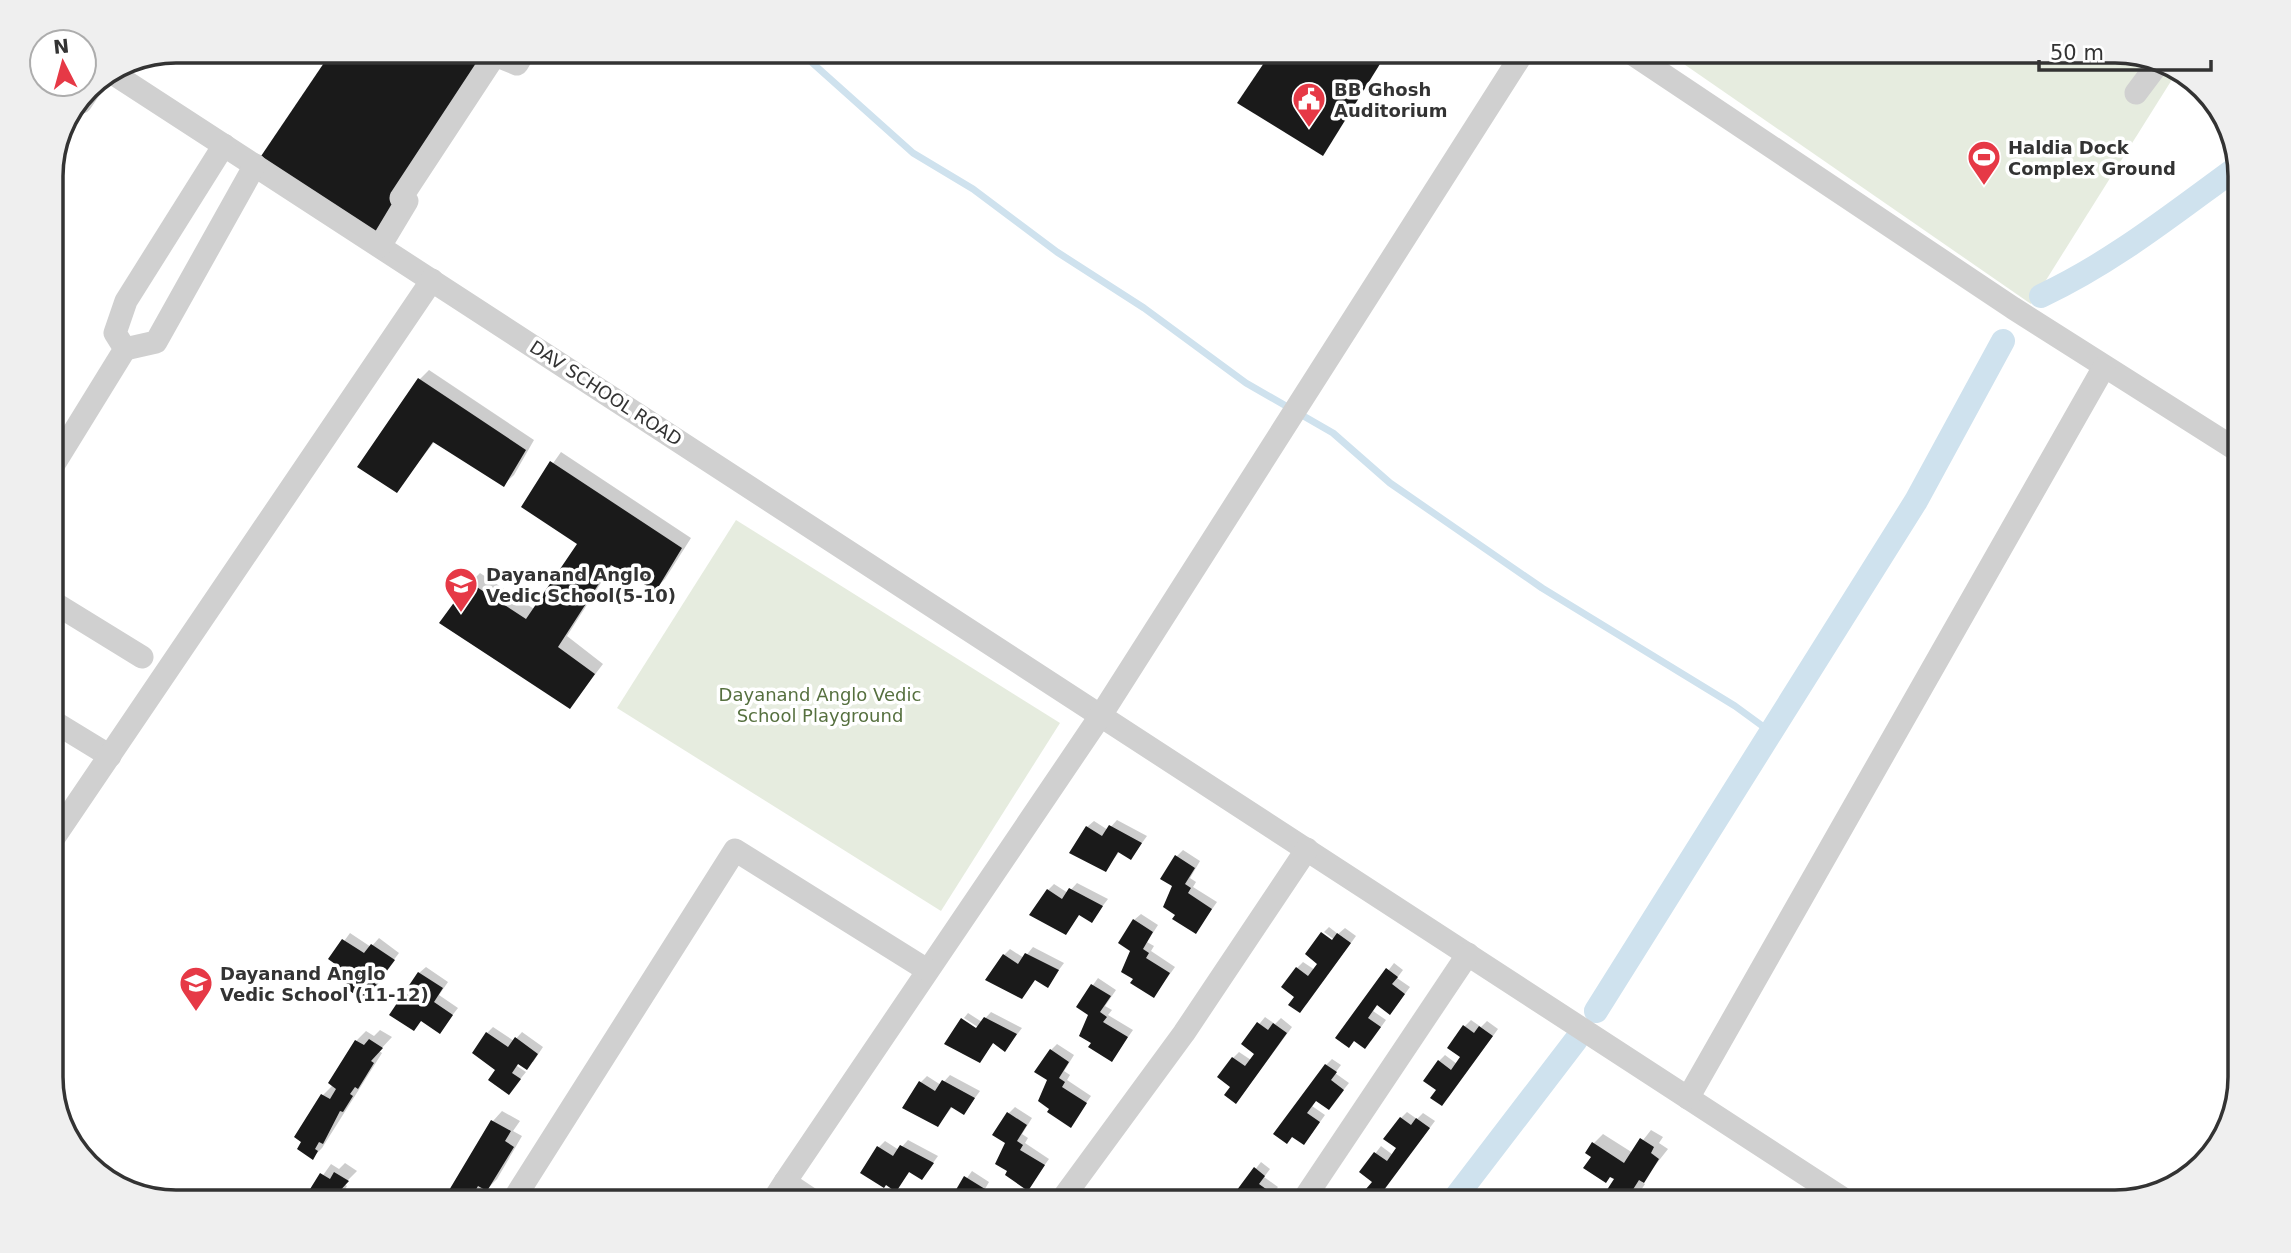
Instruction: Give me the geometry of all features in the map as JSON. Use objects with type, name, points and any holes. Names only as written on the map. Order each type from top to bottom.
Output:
[{"type":"street","points":[[380,246],[407,201],[401,198],[490,63]]},
{"type":"street","points":[[780,1190],[1101,715],[1516,63]]},
{"type":"street","points":[[1646,63],[2104,367],[2228,445]]},
{"type":"street","points":[[2136,93],[2153,70]]},
{"type":"street","name":"DAV SCHOOL ROAD","points":[[121,78],[1830,1190]]},
{"type":"street","points":[[125,349],[115,332],[126,302],[223,145]]},
{"type":"street","points":[[63,450],[125,349],[156,342],[255,165]]},
{"type":"street","points":[[63,825],[432,280]]},
{"type":"street","points":[[1688,1098],[2104,367]]},
{"type":"street","points":[[63,608],[142,657]]},
{"type":"street","points":[[63,727],[110,756]]},
{"type":"street","points":[[1069,1190],[1184,1033],[1307,849]]},
{"type":"street","points":[[520,1190],[734,850],[927,970]]},
{"type":"street","points":[[1310,1190],[1468,954]]},
{"type":"street","points":[[785,1182],[797,1190]]},
{"type":"green space","name":"Haldia Dock Complex Ground","points":[[1682,63],[2115,63],[2152,69],[2172,79],[2031,304]]},
{"type":"green space","name":"Dayanand Anglo Vedic School Playground","points":[[736,520],[1060,723],[941,911],[617,708]]},
{"type":"building","points":[[324,63],[481,63],[380,246],[255,165]]},
{"type":"building","name":"BB Ghosh Auditorium","points":[[1264,63],[1381,63],[1323,156],[1237,103]]},
{"type":"building","points":[[418,378],[526,450],[504,487],[433,442],[397,493],[357,467]]},
{"type":"building","points":[[550,461],[682,548],[656,591],[611,565],[558,647],[595,674],[570,709],[439,623],[469,582],[526,619],[577,544],[521,507]]},
{"type":"building","points":[[1109,825],[1142,843],[1131,860],[1118,852],[1106,872],[1069,853],[1086,826],[1102,836]]},
{"type":"building","points":[[1175,855],[1195,868],[1185,884],[1191,888],[1188,893],[1212,909],[1196,934],[1172,919],[1175,915],[1163,907],[1172,886],[1160,879]]},
{"type":"building","points":[[1069,888],[1103,906],[1092,923],[1079,915],[1066,935],[1029,915],[1047,889],[1062,899]]},
{"type":"building","points":[[1133,919],[1153,932],[1143,949],[1149,953],[1146,958],[1170,973],[1154,998],[1130,983],[1133,979],[1121,972],[1130,951],[1118,943]]},
{"type":"building","points":[[1321,932],[1332,940],[1337,933],[1351,943],[1300,1013],[1288,1005],[1294,997],[1281,987],[1296,967],[1308,976],[1317,964],[1305,954]]},
{"type":"building","points":[[342,939],[364,953],[371,944],[395,960],[383,976],[375,971],[369,979],[377,985],[366,1002],[344,987],[352,976],[328,959]]},
{"type":"building","points":[[1025,953],[1059,970],[1048,988],[1035,980],[1022,999],[985,980],[1003,954],[1018,964]]},
{"type":"building","points":[[1386,968],[1398,977],[1392,984],[1405,994],[1390,1015],[1377,1005],[1368,1018],[1381,1027],[1365,1049],[1354,1041],[1349,1048],[1335,1038]]},
{"type":"building","points":[[418,972],[443,988],[434,1002],[453,1015],[440,1034],[421,1021],[414,1031],[389,1015]]},
{"type":"building","points":[[1091,984],[1111,996],[1100,1012],[1107,1017],[1103,1022],[1128,1037],[1112,1062],[1088,1047],[1091,1043],[1079,1036],[1088,1015],[1076,1007]]},
{"type":"building","points":[[984,1017],[1017,1034],[1005,1052],[993,1043],[980,1063],[944,1044],[961,1018],[976,1028]]},
{"type":"building","points":[[1257,1022],[1268,1030],[1273,1023],[1287,1033],[1236,1104],[1224,1095],[1230,1087],[1217,1077],[1232,1057],[1245,1066],[1254,1054],[1241,1044]]},
{"type":"building","points":[[1463,1025],[1474,1033],[1479,1026],[1493,1036],[1442,1106],[1430,1098],[1436,1090],[1423,1081],[1438,1060],[1451,1070],[1460,1057],[1447,1048]]},
{"type":"building","points":[[486,1032],[508,1047],[515,1037],[538,1054],[527,1070],[518,1064],[512,1073],[521,1079],[509,1095],[488,1080],[495,1070],[472,1053]]},
{"type":"building","points":[[369,1039],[383,1048],[371,1061],[374,1063],[358,1089],[355,1087],[350,1094],[353,1096],[343,1112],[340,1111],[323,1144],[319,1142],[313,1160],[297,1149],[301,1142],[294,1137],[321,1094],[330,1099],[336,1089],[328,1083],[355,1040],[364,1045]]},
{"type":"building","points":[[1050,1049],[1069,1062],[1059,1078],[1065,1082],[1062,1087],[1087,1103],[1071,1128],[1047,1112],[1049,1109],[1038,1101],[1047,1080],[1034,1072]]},
{"type":"building","points":[[1325,1064],[1337,1072],[1331,1080],[1344,1090],[1329,1110],[1316,1101],[1307,1113],[1320,1122],[1304,1145],[1292,1137],[1287,1144],[1273,1134]]},
{"type":"building","points":[[942,1080],[975,1098],[964,1115],[951,1107],[938,1127],[902,1108],[919,1081],[935,1091]]},
{"type":"building","points":[[1007,1112],[1027,1125],[1017,1141],[1023,1145],[1020,1150],[1045,1165],[1029,1190],[1005,1175],[1007,1171],[995,1164],[1005,1143],[992,1135]]},
{"type":"building","points":[[1400,1117],[1411,1125],[1416,1118],[1430,1128],[1384,1190],[1367,1190],[1372,1182],[1359,1172],[1374,1152],[1387,1161],[1396,1148],[1383,1139]]},
{"type":"building","points":[[491,1120],[511,1131],[505,1141],[514,1147],[488,1190],[478,1186],[476,1190],[449,1190]]},
{"type":"building","points":[[1640,1138],[1654,1147],[1651,1153],[1659,1159],[1644,1183],[1639,1180],[1633,1190],[1607,1190],[1614,1179],[1610,1177],[1606,1183],[1583,1168],[1591,1157],[1585,1153],[1592,1142],[1624,1163]]},
{"type":"building","points":[[900,1145],[934,1163],[922,1180],[909,1172],[897,1190],[886,1185],[884,1188],[860,1173],[877,1146],[893,1156]]},
{"type":"building","points":[[1254,1167],[1265,1176],[1259,1184],[1267,1190],[1237,1190]]},
{"type":"building","points":[[334,1172],[349,1181],[341,1190],[309,1190],[320,1173],[330,1179]]},
{"type":"building","points":[[964,1176],[985,1189],[984,1190],[956,1190]]},
{"type":"waterway","points":[[812,63],[913,153],[973,189],[1057,252],[1144,308],[1246,383],[1333,433],[1390,483],[1542,588],[1735,706],[1772,733]]},
{"type":"waterway","points":[[2041,296],[2119,252],[2228,174]]},
{"type":"waterway","points":[[1596,1011],[1916,501],[2003,341]]},
{"type":"waterway","points":[[1461,1190],[1576,1040]]},
{"type":"place","name":"BB Ghosh Auditorium","points":[[1309,129]]},
{"type":"place","name":"Haldia Dock Complex Ground","points":[[1984,187]]},
{"type":"place","name":"Dayanand Anglo Vedic School(5-10)","points":[[461,614]]},
{"type":"place","name":"Dayanand Anglo Vedic School (11-12)","points":[[196,1013]]}]
